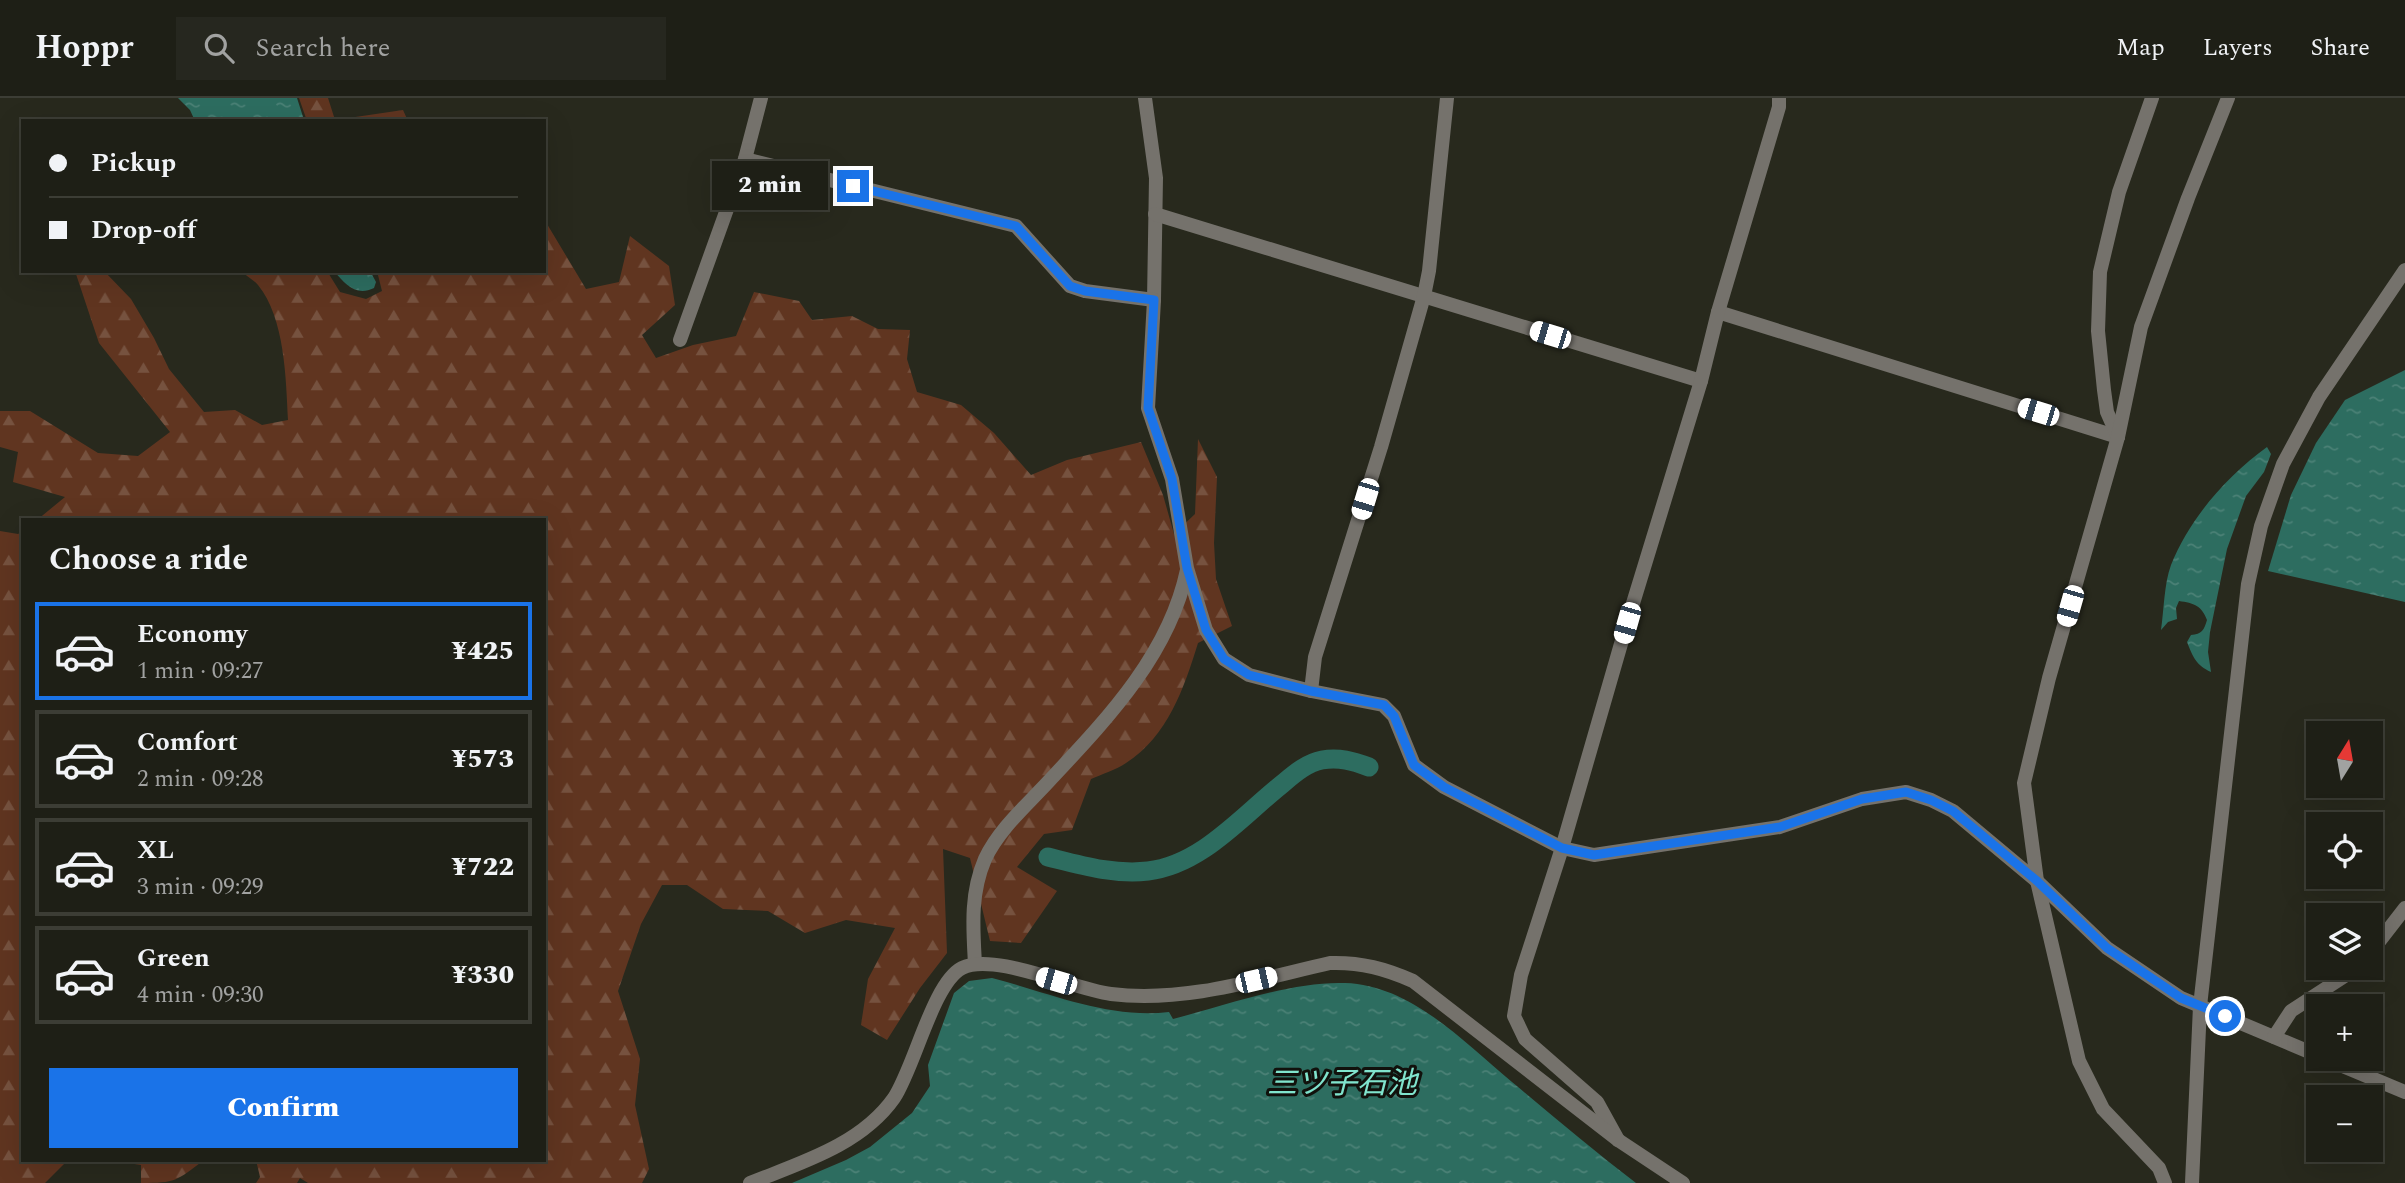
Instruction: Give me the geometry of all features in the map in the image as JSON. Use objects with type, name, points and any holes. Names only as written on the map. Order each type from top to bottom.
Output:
[{"type":"street","points":[[680,340],[745,159],[761,98]]},
{"type":"street","points":[[1145,98],[1156,178],[1154,300],[1148,408],[1172,479],[1187,568],[1206,630],[1224,659],[1249,675],[1311,691],[1384,705],[1394,716],[1414,765],[1444,787],[1562,848],[1594,855],[1780,827],[1862,799],[1906,792],[1931,800],[1953,811],[2037,881],[2107,948],[2181,998],[2306,1051]]},
{"type":"street","points":[[1311,691],[1315,657],[1377,460],[1424,296],[1447,98]]},
{"type":"street","points":[[1618,1140],[1597,1102],[1525,1039],[1514,1016],[1521,975],[1562,848],[1701,381],[1718,312],[1779,107],[1779,98]]},
{"type":"street","points":[[2118,437],[2107,412],[2104,390],[2098,331],[2100,272],[2119,192],[2152,98]]},
{"type":"street","points":[[2165,1183],[2158,1168],[2104,1109],[2079,1061],[2037,881],[2024,783],[2049,678],[2118,437],[2141,327],[2228,98]]},
{"type":"street","points":[[745,159],[1016,226],[1070,286],[1085,291],[1154,300]]},
{"type":"street","points":[[1155,214],[1701,381]]},
{"type":"street","points":[[2192,1183],[2200,1006],[2248,584],[2261,526],[2283,464],[2319,397],[2405,270]]},
{"type":"street","points":[[1718,312],[2118,437]]},
{"type":"street","points":[[975,964],[972,907],[985,860],[1003,831],[1109,718],[1157,649],[1181,598],[1187,568]]},
{"type":"street","points":[[2383,936],[2405,908]]},
{"type":"street","points":[[750,1183],[817,1156],[847,1140],[880,1114],[905,1079],[933,1006],[953,974],[964,967],[975,964],[1003,965],[1083,989],[1144,998],[1207,991],[1330,963],[1369,965],[1413,981],[1618,1140],[1683,1183]]},
{"type":"street","points":[[2274,1037],[2291,1011],[2339,980]]},
{"type":"street","points":[[2355,1071],[2405,1092]]},
{"type":"green space","points":[[299,98],[328,98],[335,119],[306,119]]},
{"type":"green space","points":[[403,110],[407,119],[342,119]]},
{"type":"green space","points":[[546,224],[586,289],[619,282],[630,236],[669,266],[675,305],[642,335],[656,358],[693,345],[736,336],[754,292],[799,301],[812,320],[852,316],[878,329],[910,330],[907,359],[917,392],[961,405],[994,433],[1031,475],[1067,460],[1141,442],[1163,495],[1174,534],[1195,514],[1198,439],[1217,477],[1214,543],[1216,579],[1232,626],[1198,643],[1180,694],[1164,725],[1153,739],[1126,763],[1091,779],[1072,830],[1044,834],[1017,867],[1057,891],[1021,943],[990,941],[970,858],[943,849],[947,953],[920,988],[887,1040],[861,1025],[868,979],[895,928],[846,920],[805,933],[768,911],[723,909],[687,885],[662,885],[641,924],[618,991],[640,1059],[635,1105],[649,1169],[642,1183],[308,1183],[300,1178],[297,1183],[256,1183],[260,1177],[256,1162],[546,1162],[546,518],[39,518],[65,497],[13,482],[18,452],[0,447],[0,411],[30,411],[98,453],[138,456],[170,432],[99,343],[76,273],[106,273],[131,299],[169,369],[204,412],[235,410],[262,425],[288,420],[282,350],[274,314],[267,299],[256,283],[244,273],[328,273],[340,292],[366,299],[382,291],[378,273],[546,273]]},
{"type":"green space","points":[[0,531],[21,532],[21,1162],[66,1162],[45,1183],[0,1183]]},
{"type":"green space","points":[[121,1162],[201,1162],[175,1179],[162,1182],[141,1183],[141,1165]]},
{"type":"water","points":[[178,98],[297,98],[304,119],[194,119],[190,110]]},
{"type":"water","points":[[336,273],[371,273],[376,282],[374,288],[362,291],[347,284]]},
{"type":"water","points":[[2405,370],[2405,602],[2268,571],[2291,495],[2316,443],[2345,400]]},
{"type":"water","points":[[2267,447],[2271,454],[2264,472],[2246,496],[2227,549],[2210,632],[2208,652],[2211,672],[2196,660],[2187,642],[2191,635],[2202,631],[2205,626],[2207,620],[2200,608],[2179,601],[2176,608],[2177,619],[2168,622],[2161,630],[2169,572],[2179,548],[2199,515],[2237,471]]},
{"type":"water","name":"三ツ子石池","points":[[992,978],[1101,1008],[1124,1012],[1169,1012],[1173,1019],[1258,995],[1303,986],[1345,983],[1369,986],[1392,994],[1435,1018],[1636,1183],[792,1183],[870,1147],[912,1113],[930,1086],[928,1065],[954,993],[969,981]]},
{"type":"waterway","points":[[1048,857],[1123,872],[1167,867],[1203,850],[1290,777],[1311,764],[1334,759],[1369,767]]},
{"type":"route","points":[[853,186],[1016,226],[1070,286],[1085,291],[1154,300],[1148,408],[1172,479],[1187,568],[1206,630],[1224,659],[1249,675],[1311,691],[1384,705],[1394,716],[1414,765],[1444,787],[1562,848],[1594,855],[1780,827],[1862,799],[1906,792],[1931,800],[1953,811],[2037,881],[2107,948],[2181,998],[2225,1016]]}]
